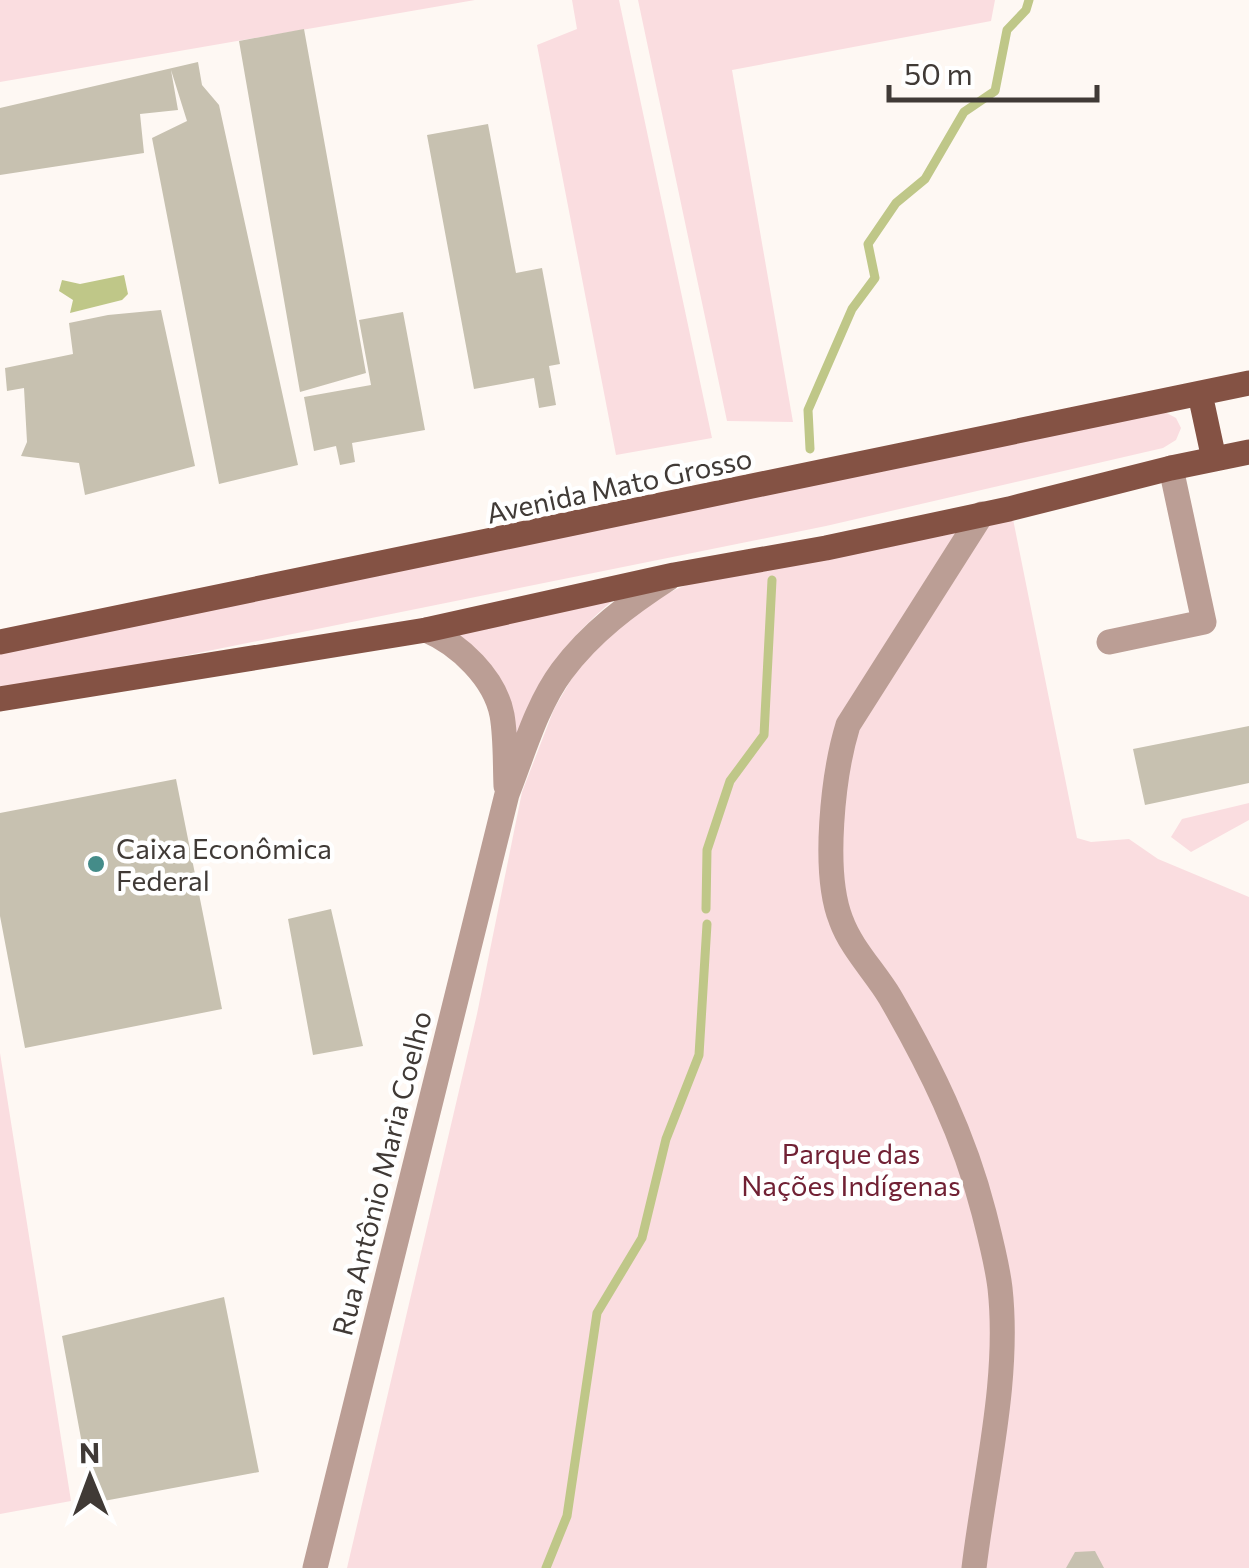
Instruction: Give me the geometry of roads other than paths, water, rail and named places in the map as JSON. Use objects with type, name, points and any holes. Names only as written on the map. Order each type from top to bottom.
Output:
[{"type":"main road","name":"Avenida Mato Grosso","points":[[0,642],[1249,384]]},
{"type":"main road","points":[[1200,394],[1214,460]]},
{"type":"main road","points":[[0,699],[426,630],[674,574],[826,548],[1249,452]]},
{"type":"street","points":[[1110,642],[1204,622],[1171,468]]},
{"type":"street","points":[[974,1568],[1001,1357],[1000,1287],[984,1213],[962,1140],[940,1088],[888,994],[842,924],[833,894],[830,841],[842,742],[848,725],[982,514]]},
{"type":"street","name":"Rua Antônio Maria Coelho","points":[[315,1568],[507,794],[544,703],[562,672],[611,618],[674,574]]},
{"type":"street","name":"Rua Antônio Maria Coelho","points":[[426,630],[443,637],[464,654],[494,690],[502,714],[507,794]]},
{"type":"waterway","points":[[810,449],[808,410],[852,309],[875,278],[868,244],[896,203],[925,179],[964,112],[995,91],[1007,30],[1026,10],[1029,0]]},
{"type":"waterway","points":[[706,909],[707,850],[730,781],[764,735],[772,580]]},
{"type":"waterway","points":[[546,1568],[567,1516],[597,1313],[642,1238],[666,1139],[699,1055],[707,924]]},
{"type":"place","name":"Caixa Econômica Federal","points":[[96,864]]},
{"type":"park label","name":"Parque das Nações Indígenas","points":[[851,1169]]}]
